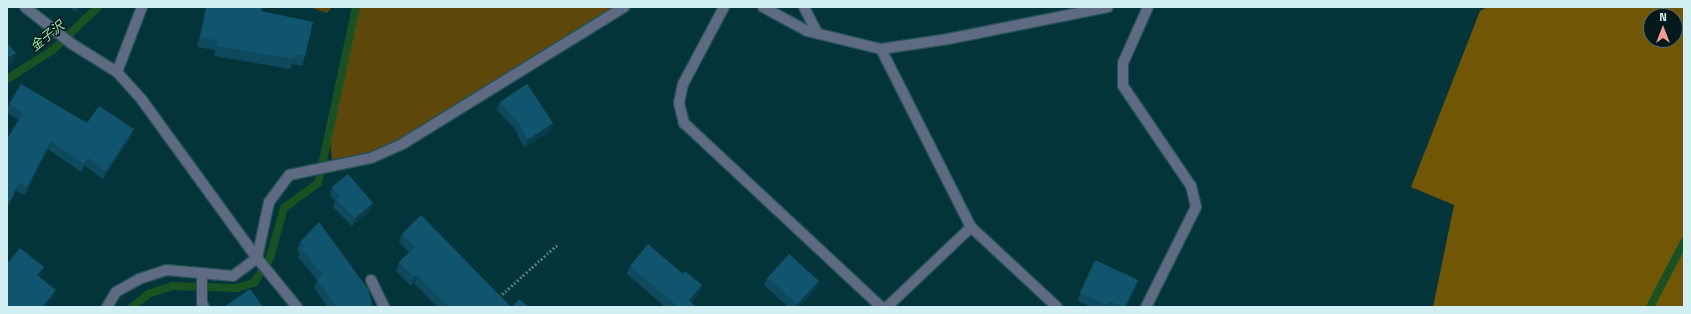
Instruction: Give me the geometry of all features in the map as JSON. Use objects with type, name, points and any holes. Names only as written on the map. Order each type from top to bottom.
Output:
[{"type":"street","points":[[25,7],[72,44],[117,72],[142,100],[258,259],[297,307]]},
{"type":"street","points":[[117,72],[142,7]]},
{"type":"street","points":[[107,307],[116,292],[139,279],[168,270],[202,278],[233,276],[258,259],[269,202],[289,175],[371,158],[404,143],[624,7]]},
{"type":"street","points":[[724,7],[683,84],[679,103],[684,123],[881,307]]},
{"type":"street","points":[[763,7],[807,31],[881,49],[948,39],[1108,7]]},
{"type":"street","points":[[804,7],[818,34]]},
{"type":"street","points":[[1146,307],[1196,207],[1191,186],[1123,86],[1122,63],[1148,7]]},
{"type":"street","points":[[881,49],[971,227],[1057,307]]},
{"type":"street","points":[[887,307],[971,227]]},
{"type":"street","points":[[202,278],[203,303]]},
{"type":"street","points":[[371,280],[384,307]]},
{"type":"path","points":[[493,302],[557,245]]},
{"type":"shaded area","points":[[310,7],[332,7],[327,13]]},
{"type":"shaded area","points":[[356,7],[624,7],[404,143],[333,166],[329,135]]},
{"type":"shaded area","points":[[1487,7],[1684,7],[1684,307],[1433,307],[1454,205],[1411,187],[1480,11]]},
{"type":"building","points":[[207,7],[262,7],[261,11],[313,22],[305,56],[295,54],[293,59],[217,46],[218,41],[201,37]]},
{"type":"building","points":[[7,43],[16,53],[7,58]]},
{"type":"building","points":[[21,84],[87,123],[99,106],[134,129],[106,171],[88,158],[84,164],[51,141],[27,187],[19,183],[10,201],[7,199],[7,139],[23,113],[9,104]]},
{"type":"building","points":[[527,84],[553,123],[527,140],[517,121],[500,102]]},
{"type":"building","points":[[348,174],[373,203],[355,218],[336,199],[340,196],[332,187]]},
{"type":"building","points":[[421,215],[511,307],[449,307],[417,275],[414,277],[399,262],[415,247],[402,234]]},
{"type":"building","points":[[319,222],[368,289],[373,307],[332,307],[335,305],[317,280],[323,275],[301,249],[304,246],[300,242]]},
{"type":"building","points":[[648,244],[683,274],[685,271],[702,285],[689,300],[696,307],[674,307],[676,305],[630,266]]},
{"type":"building","points":[[20,248],[44,267],[37,275],[56,290],[42,307],[7,307],[7,264]]},
{"type":"building","points":[[789,254],[819,281],[797,305],[768,278]]},
{"type":"building","points":[[1095,260],[1138,280],[1125,307],[1109,301],[1107,305],[1080,293]]},
{"type":"building","points":[[250,289],[263,307],[224,307]]},
{"type":"building","points":[[519,299],[529,307],[512,307]]},
{"type":"waterway","name":"金子沢","points":[[7,79],[53,50],[98,7]]},
{"type":"waterway","points":[[132,307],[148,294],[172,286],[236,288],[254,283],[270,258],[284,208],[318,183],[356,7]]},
{"type":"waterway","points":[[1650,307],[1684,242]]}]
